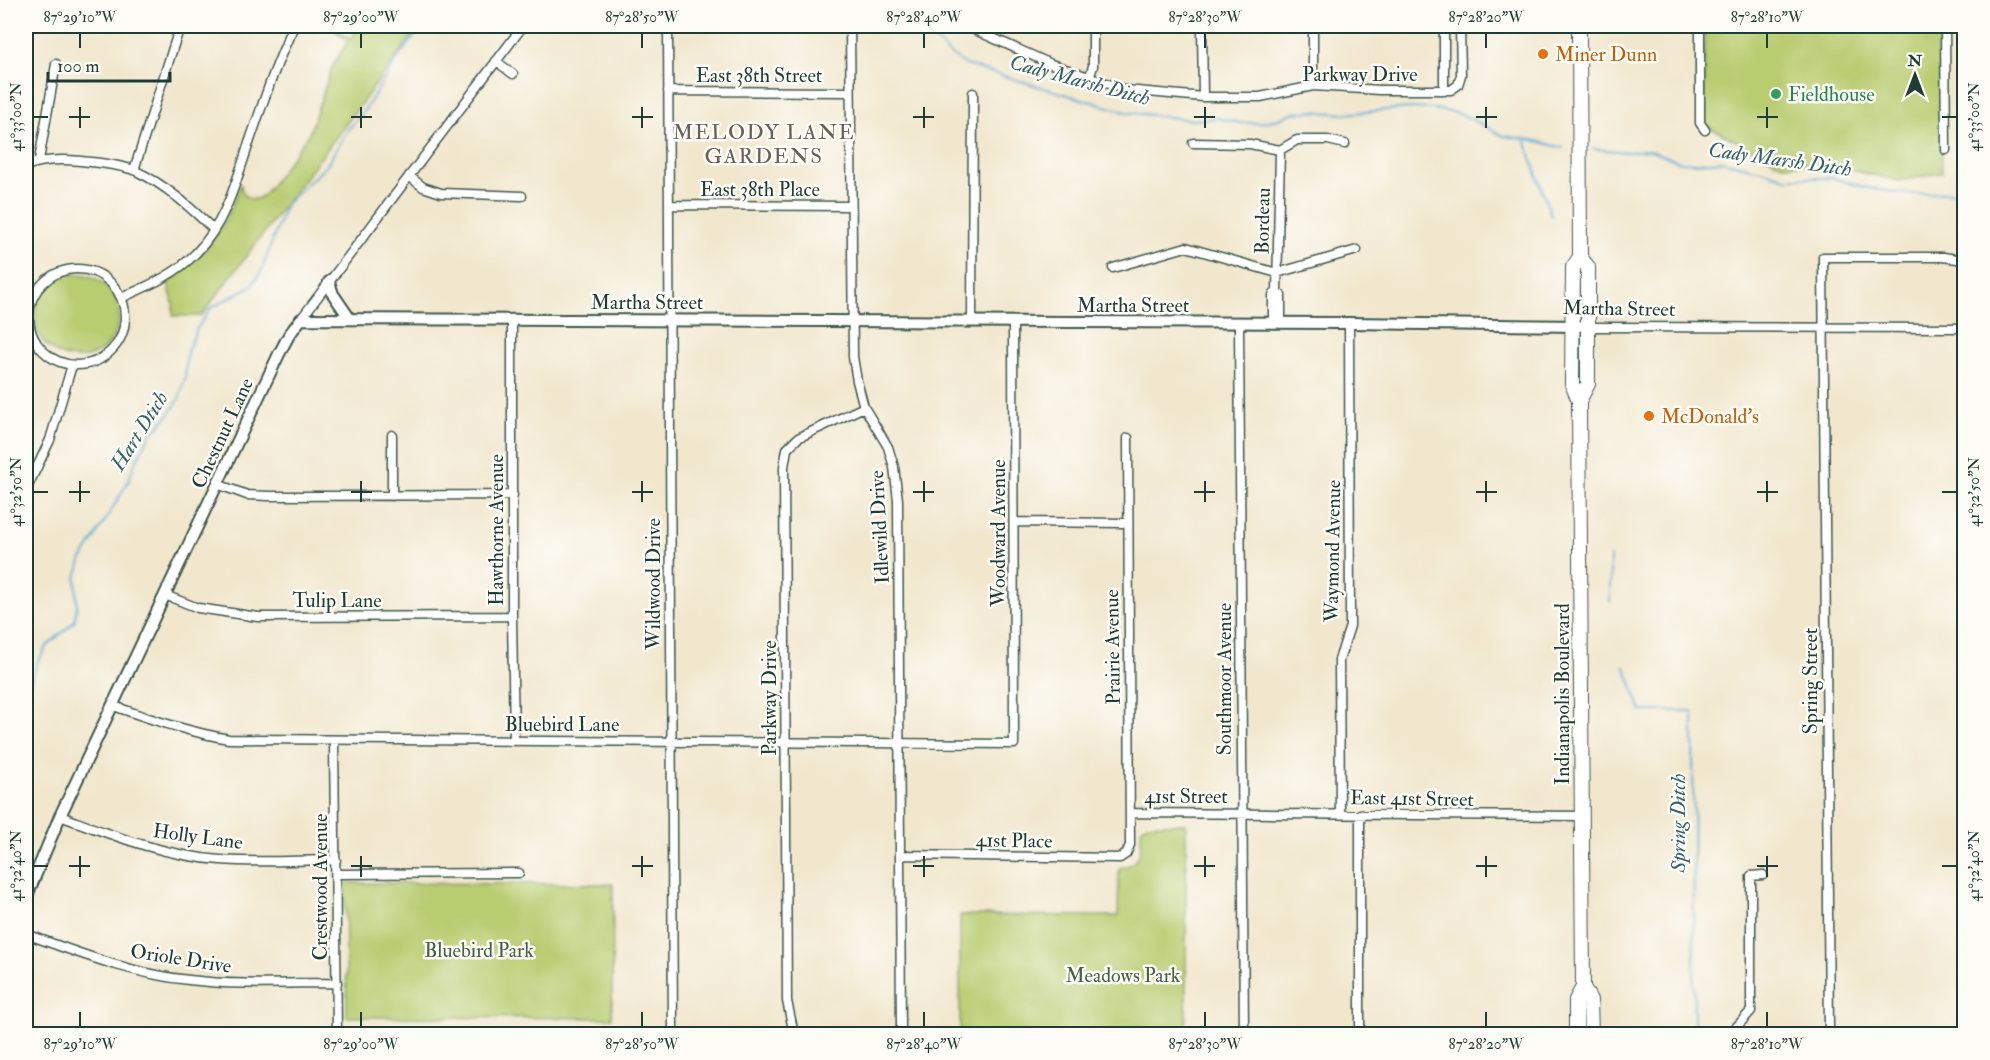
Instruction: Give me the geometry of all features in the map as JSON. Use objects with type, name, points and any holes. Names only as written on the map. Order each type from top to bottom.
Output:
[{"type":"highway","name":"Indianapolis Boulevard","points":[[1579,26],[1580,257],[1573,267],[1572,384],[1579,401],[1583,987],[1590,1000],[1591,1035]]},
{"type":"highway","name":"Indianapolis Boulevard","points":[[1579,401],[1588,384],[1588,267],[1580,257]]},
{"type":"highway","name":"Indianapolis Boulevard","points":[[1576,1035],[1576,1000],[1583,987]]},
{"type":"street","points":[[134,170],[180,26]]},
{"type":"street","points":[[121,298],[178,270],[197,252],[214,230],[233,192],[280,55],[294,26]]},
{"type":"street","name":"Chestnut Lane","points":[[26,898],[60,816],[289,335],[523,26]]},
{"type":"street","name":"Wildwood Drive","points":[[668,26],[673,1035]]},
{"type":"street","name":"Idlewild Drive","points":[[850,26],[853,357],[856,381],[864,407],[888,447],[894,467],[898,500],[901,1035]]},
{"type":"street","name":"Parkway Drive","points":[[966,26],[1089,79],[1126,90],[1203,97],[1260,97],[1313,86],[1444,91]]},
{"type":"street","points":[[1089,79],[1093,66],[1093,26]]},
{"type":"street","points":[[1202,26],[1203,97]]},
{"type":"street","points":[[1313,26],[1313,86]]},
{"type":"street","points":[[1444,26],[1444,91],[1451,90],[1458,85],[1461,75],[1460,26]]},
{"type":"street","points":[[1700,26],[1700,123],[1705,130]]},
{"type":"street","points":[[1945,26],[1946,150]]},
{"type":"street","points":[[496,61],[513,74]]},
{"type":"street","points":[[39,160],[56,64]]},
{"type":"street","name":"East 38th Street","points":[[668,91],[850,92]]},
{"type":"street","points":[[972,322],[973,93]]},
{"type":"street","points":[[1193,143],[1250,144],[1280,150],[1298,140],[1328,140],[1345,144]]},
{"type":"street","name":"Bordeau","points":[[1277,323],[1273,295],[1277,292],[1280,150]]},
{"type":"street","points":[[26,166],[39,160],[68,160],[103,163],[134,170],[183,200],[214,230]]},
{"type":"street","points":[[409,176],[423,187],[441,194],[522,196]]},
{"type":"street","name":"East 38th Place","points":[[669,205],[851,206]]},
{"type":"street","points":[[1113,268],[1186,247],[1277,273],[1357,250]]},
{"type":"street","name":"Spring Street","points":[[1829,1035],[1823,256],[1943,256],[1965,260]]},
{"type":"street","points":[[81,269],[99,275],[115,287],[121,298],[125,316],[122,334],[113,349],[99,360],[72,365],[55,360],[41,349],[32,334],[27,316],[31,303],[40,286],[55,274],[81,269]]},
{"type":"street","points":[[330,282],[333,294],[350,319]]},
{"type":"street","name":"Martha Street","points":[[301,319],[1965,328]]},
{"type":"street","name":"Hawthorne Avenue","points":[[512,319],[514,740]]},
{"type":"street","name":"Woodward Avenue","points":[[1013,322],[1014,744]]},
{"type":"street","name":"Southmoor Avenue","points":[[1239,323],[1244,1035]]},
{"type":"street","name":"Waymond Avenue","points":[[1340,814],[1339,660],[1350,626],[1349,323]]},
{"type":"street","points":[[26,490],[29,472],[50,440],[72,365]]},
{"type":"street","name":"Parkway Drive","points":[[794,1035],[787,1001],[784,467],[787,449],[798,438],[864,407]]},
{"type":"street","points":[[392,435],[392,496]]},
{"type":"street","name":"Prairie Avenue","points":[[1126,854],[1130,845],[1128,438]]},
{"type":"street","points":[[217,484],[247,495],[268,496],[513,495]]},
{"type":"street","points":[[1014,522],[1127,523]]},
{"type":"street","name":"Tulip Lane","points":[[165,595],[198,608],[258,617],[512,616]]},
{"type":"street","name":"Bluebird Lane","points":[[114,706],[163,724],[229,739],[1014,744]]},
{"type":"street","name":"Crestwood Avenue","points":[[334,740],[337,1035]]},
{"type":"street","name":"41st Street","points":[[1130,813],[1242,813]]},
{"type":"street","name":"East 41st Street","points":[[1242,813],[1582,816]]},
{"type":"street","points":[[1359,814],[1360,1035]]},
{"type":"street","name":"Holly Lane","points":[[60,816],[116,837],[188,855],[220,860],[336,860]]},
{"type":"street","name":"41st Place","points":[[901,855],[1120,858],[1126,854]]},
{"type":"street","points":[[336,874],[519,873]]},
{"type":"street","points":[[1730,1035],[1751,1011],[1751,876],[1763,875]]},
{"type":"street","name":"Oriole Drive","points":[[26,934],[136,971],[188,980],[244,984],[337,983]]},
{"type":"green space","points":[[329,26],[350,39],[360,26],[420,26],[201,316],[173,316],[173,303],[168,283],[213,240],[221,229],[241,184],[243,193],[248,198],[255,199],[263,196],[309,134],[332,67],[348,41]]},
{"type":"green space","points":[[1704,26],[1940,26],[1942,173],[1899,181],[1820,163],[1783,165],[1705,125]]},
{"type":"green space","points":[[77,274],[100,281],[112,293],[119,316],[112,339],[100,351],[77,358],[54,351],[42,339],[35,316],[42,293],[54,281]]},
{"type":"green space","name":"Meadows Park","points":[[1146,824],[1186,824],[1186,1027],[1232,1027],[1232,1034],[913,1034],[960,1033],[960,915],[1118,916],[1119,868],[1137,859],[1141,829]]},
{"type":"green space","name":"Bluebird Park","points":[[345,883],[613,884],[612,1018],[347,1017]]},
{"type":"waterway","name":"Hart Dtich","points":[[26,693],[38,661],[47,646],[74,622],[77,606],[76,578],[81,561],[128,482],[135,463],[151,434],[168,416],[179,399],[185,379],[187,351],[198,327],[211,308],[251,286],[261,272],[286,204],[327,165],[347,131],[366,108],[397,59],[423,26]]},
{"type":"waterway","name":"Cady Marsh Ditch","points":[[920,26],[951,55],[966,65],[1126,112],[1193,120],[1217,118],[1241,123],[1258,123],[1279,119],[1292,113],[1311,111],[1342,114],[1410,108],[1434,109],[1461,114],[1504,136],[1533,140],[1563,148]]},
{"type":"waterway","name":"Spring Ditch","points":[[1525,140],[1551,216]]},
{"type":"waterway","name":"Cady Marsh Ditch","points":[[1593,149],[1628,152],[1648,150],[1681,162],[1721,161],[1785,178],[1833,178],[1868,188],[1908,194],[1964,192]]},
{"type":"waterway","name":"Spring Ditch","points":[[1610,557],[1610,602]]},
{"type":"waterway","name":"Spring Ditch","points":[[1625,666],[1641,711],[1693,711],[1694,1026],[1697,1034]]},
{"type":"place","name":"Miner Dunn","points":[[1543,54]]},
{"type":"place","name":"Fieldhouse","points":[[1776,94]]},
{"type":"place","name":"McDonald's","points":[[1649,416]]},
{"type":"district","name":"MELODY LANE GARDENS","points":[[764,144]]}]
